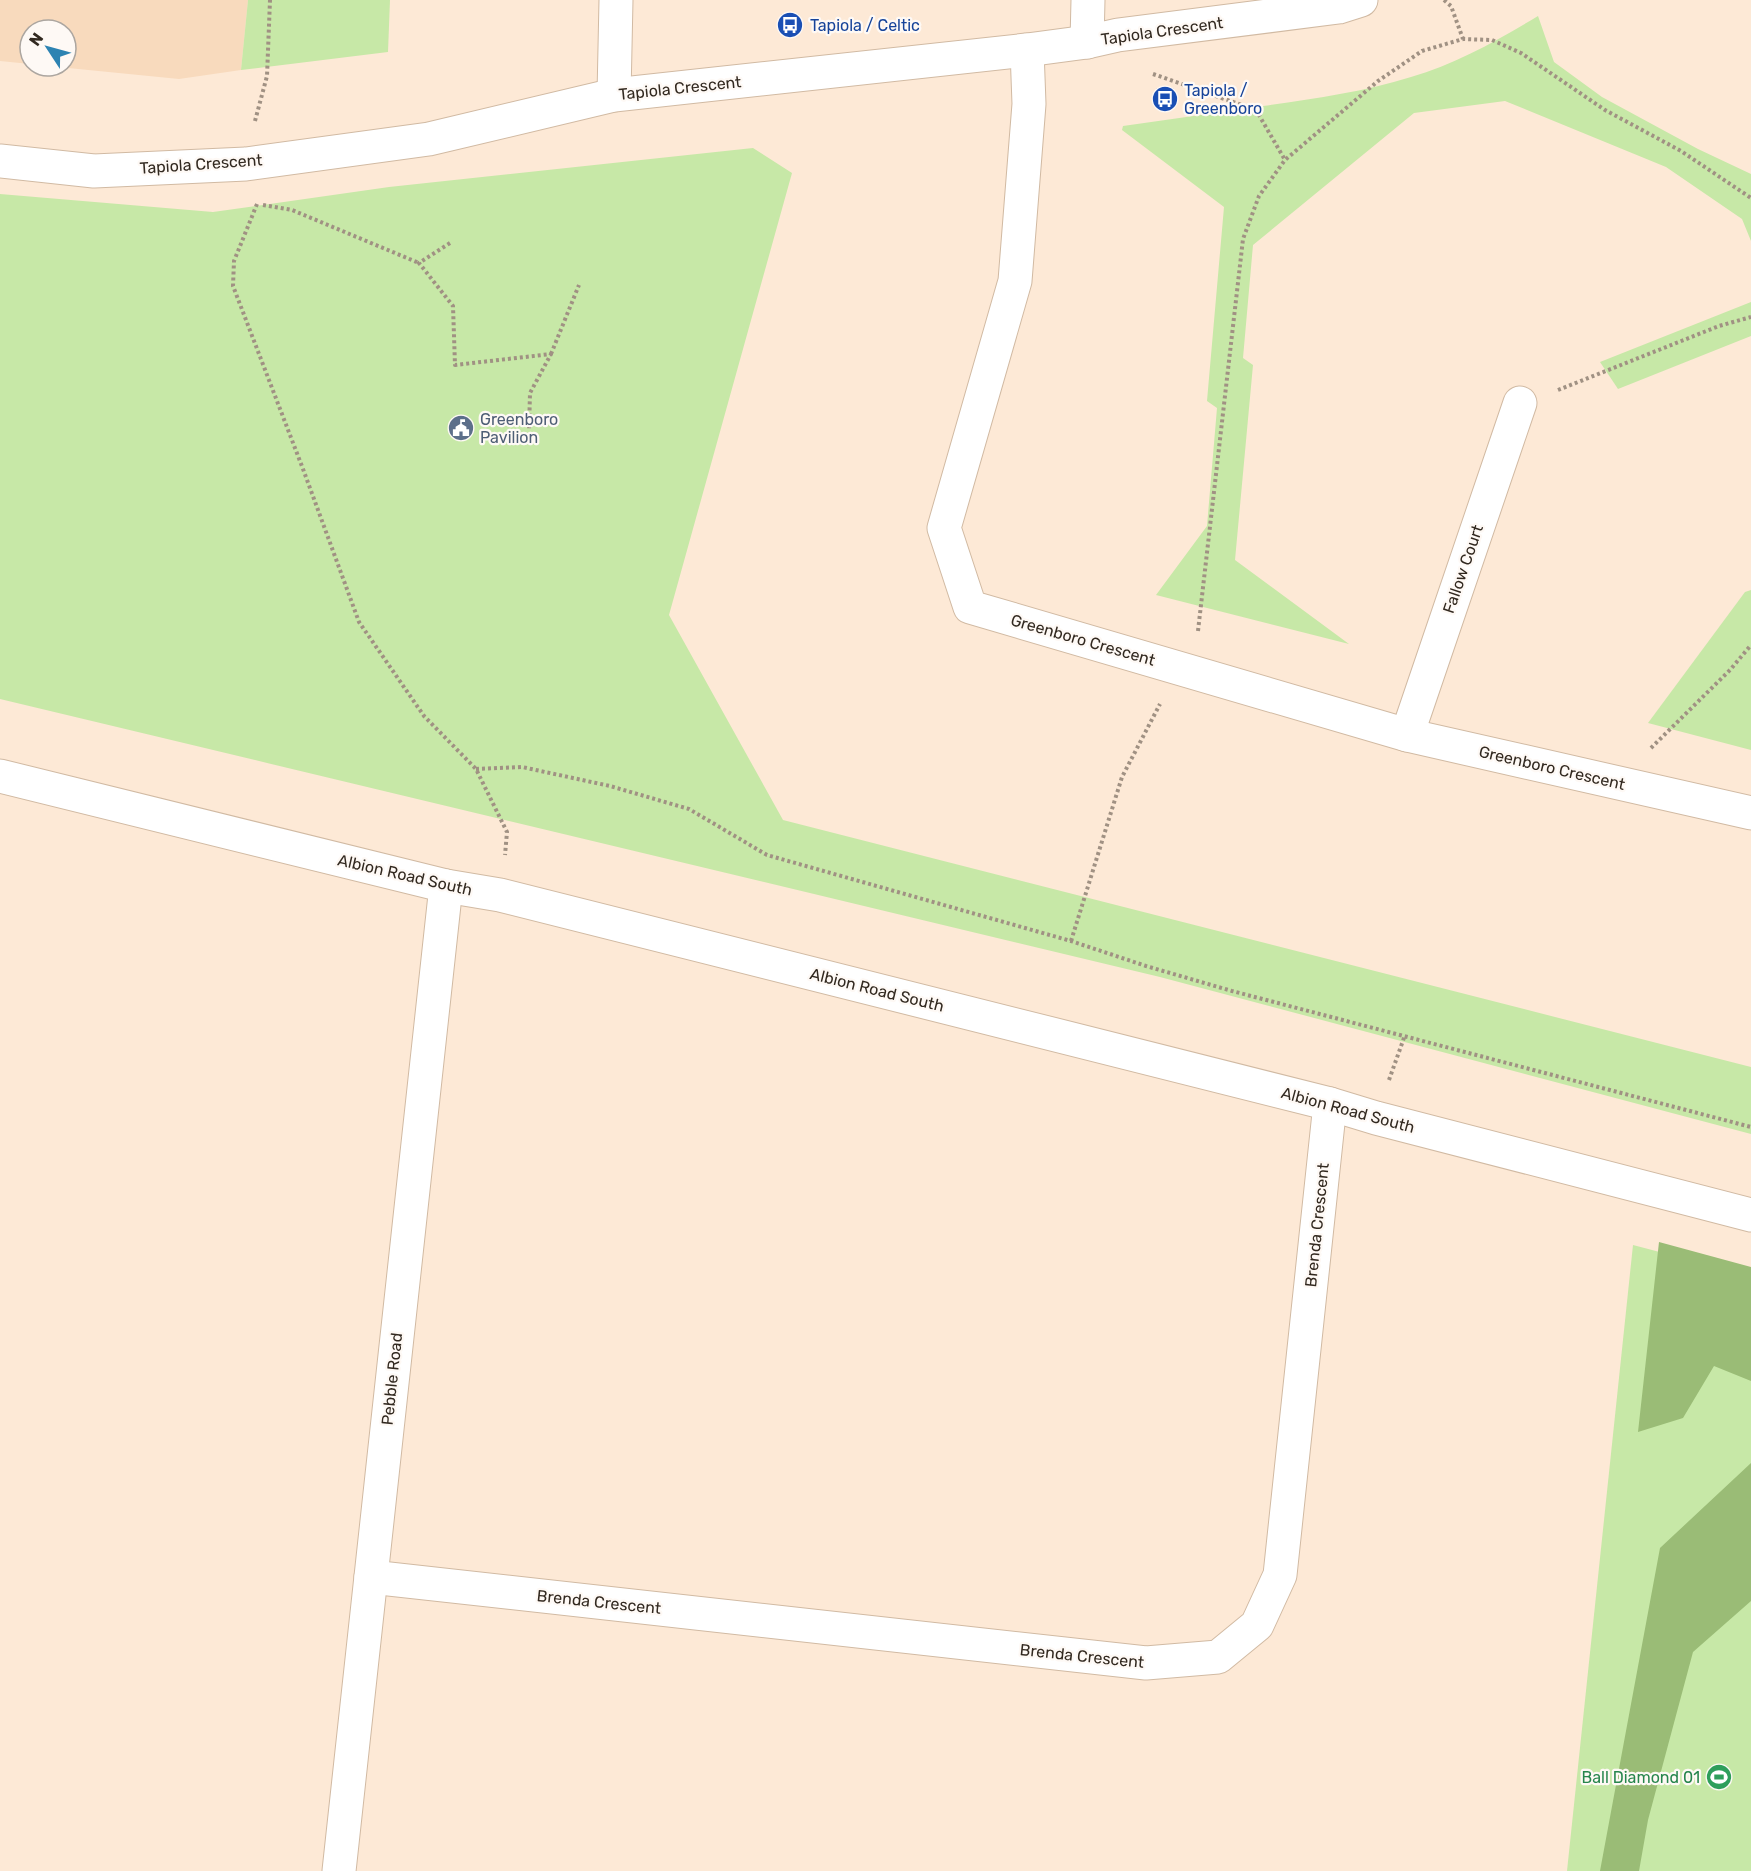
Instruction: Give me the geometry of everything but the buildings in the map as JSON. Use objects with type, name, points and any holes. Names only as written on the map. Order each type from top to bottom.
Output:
[{"type":"street","points":[[614,95],[616,0]]},
{"type":"street","points":[[1087,42],[1088,0]]},
{"type":"street","name":"Tapiola Crescent","points":[[0,161],[94,171],[252,162],[429,139],[614,95],[1027,50],[1087,42],[1118,35],[1339,7],[1361,0]]},
{"type":"street","name":"Greenboro Crescent","points":[[1027,50],[1029,104],[1015,281],[944,528],[970,607],[1407,735],[1751,813]]},
{"type":"street","name":"Fallow Court","points":[[1407,735],[1520,403]]},
{"type":"street","name":"Albion Road South","points":[[0,776],[446,886],[500,895],[1330,1104],[1387,1121],[1751,1215]]},
{"type":"street","name":"Pebble Road","points":[[339,1871],[446,886]]},
{"type":"street","name":"Brenda Crescent","points":[[371,1576],[1146,1663],[1218,1657],[1257,1625],[1280,1575],[1330,1104]]},
{"type":"path","points":[[270,0],[267,76],[255,118],[252,162],[257,204],[234,261],[233,286],[359,622],[424,716],[476,769],[507,832],[505,855]]},
{"type":"path","points":[[1444,0],[1451,6],[1463,39]]},
{"type":"path","points":[[1071,941],[1122,777],[1148,724],[1180,669],[1198,630],[1243,239],[1259,196],[1285,160],[1378,81],[1422,51],[1463,39],[1492,40],[1521,53],[1605,110],[1681,151],[1751,198]]},
{"type":"path","points":[[1150,72],[1256,110],[1285,160]]},
{"type":"path","points":[[257,204],[292,210],[419,263],[453,306],[455,365],[551,354]]},
{"type":"path","points":[[419,263],[450,243]]},
{"type":"path","points":[[529,431],[531,393],[551,354],[579,285]]},
{"type":"path","points":[[1520,403],[1583,381],[1719,326],[1751,317]]},
{"type":"path","points":[[1618,783],[1730,670],[1751,645]]},
{"type":"path","points":[[476,769],[522,767],[633,792],[689,809],[767,855],[1071,941],[1146,966],[1232,990],[1751,1127]]},
{"type":"shaded area","points":[[0,0],[248,0],[241,70],[179,79],[78,69],[78,18],[18,18],[18,63],[0,61]]},
{"type":"green space","points":[[248,0],[390,0],[388,52],[241,70]]},
{"type":"green space","points":[[1538,16],[1554,62],[1602,97],[1698,149],[1751,174],[1751,241],[1742,219],[1666,167],[1505,101],[1414,113],[1253,245],[1243,358],[1253,365],[1235,560],[1349,644],[1156,595],[1207,526],[1217,408],[1207,401],[1224,207],[1122,130],[1123,126],[1319,98],[1393,82],[1428,72],[1460,58]]},
{"type":"green space","points":[[753,148],[792,173],[669,615],[783,820],[1751,1067],[1751,1134],[1160,977],[0,699],[0,194],[213,212],[389,187]]},
{"type":"green space","points":[[1751,302],[1751,336],[1618,389],[1600,362]]},
{"type":"green space","points":[[1751,590],[1751,750],[1648,723],[1745,592]]},
{"type":"green space","points":[[1659,1242],[1751,1267],[1751,1381],[1714,1366],[1683,1418],[1638,1432]]},
{"type":"green space","points":[[1633,1245],[1751,1276],[1751,1871],[1567,1871]]},
{"type":"green space","points":[[1751,1463],[1751,1601],[1693,1652],[1648,1820],[1639,1871],[1600,1871],[1660,1548]]},
{"type":"place","name":"Tapiola / Celtic","points":[[790,25]]},
{"type":"place","name":"Tapiola / Greenboro","points":[[1165,99]]},
{"type":"place","name":"Greenboro Pavilion","points":[[461,428]]},
{"type":"place","name":"Ball Diamond 01","points":[[1719,1777]]}]
